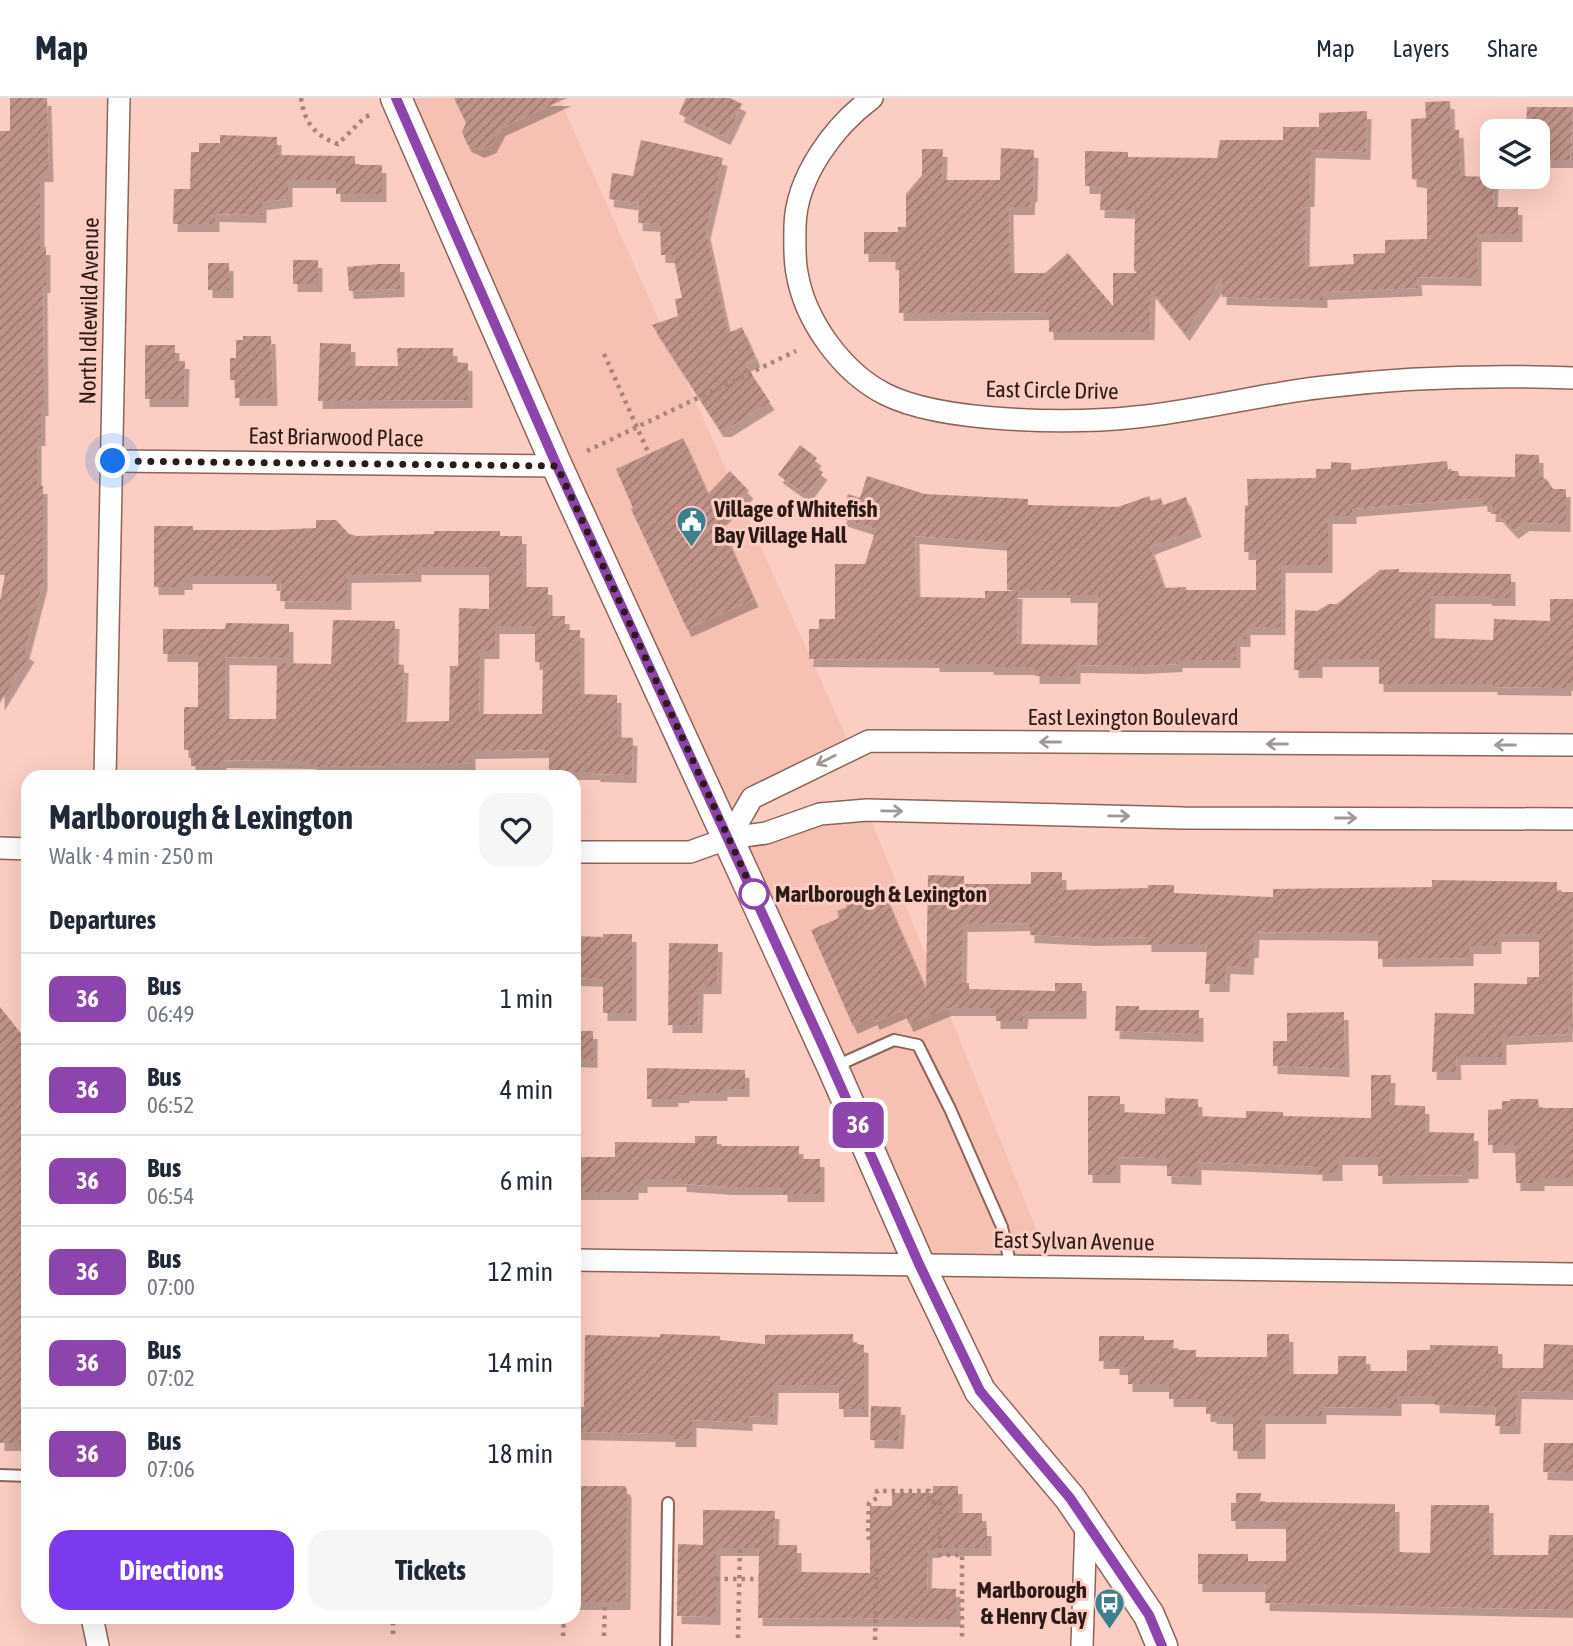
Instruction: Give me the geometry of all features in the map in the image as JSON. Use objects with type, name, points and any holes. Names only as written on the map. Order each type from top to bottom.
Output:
[{"type":"street","name":"North Idlewild Avenue","points":[[105,770],[119,98]]},
{"type":"street","name":"East Circle Drive","points":[[872,98],[835,132],[816,158],[795,217],[794,248],[803,296],[825,338],[851,370],[884,394],[925,408],[969,415],[1074,420],[1135,418],[1321,387],[1365,383],[1506,376],[1573,378]]},
{"type":"street","points":[[385,106],[557,466],[729,838],[919,1264],[980,1391],[1070,1498],[1149,1615],[1162,1646]]},
{"type":"street","name":"East Briarwood Place","points":[[113,461],[557,466]]},
{"type":"street","name":"East Lexington Boulevard","points":[[729,838],[752,797],[869,741],[1573,745]]},
{"type":"street","points":[[581,852],[691,852],[729,838],[766,832],[820,814],[867,810],[1183,818],[1573,819]]},
{"type":"street","points":[[0,848],[21,849]]},
{"type":"street","name":"East Sylvan Avenue","points":[[581,1260],[1573,1275]]},
{"type":"street","points":[[1082,1646],[1086,1522]]},
{"type":"street","points":[[93,1624],[98,1646]]},
{"type":"lane","points":[[833,1068],[894,1040],[918,1045],[950,1109],[1002,1227],[1011,1267]]},
{"type":"lane","points":[[0,1475],[21,1476]]},
{"type":"lane","points":[[666,1646],[668,1503]]},
{"type":"path","points":[[301,98],[308,123],[317,134],[338,144],[365,117],[385,106]]},
{"type":"path","points":[[587,452],[796,351]]},
{"type":"path","points":[[604,354],[649,454]]},
{"type":"path","points":[[875,1640],[877,1556],[868,1536],[869,1503],[877,1499],[877,1491],[929,1491],[929,1502],[940,1502],[940,1555],[962,1555],[962,1641]]},
{"type":"path","points":[[738,1638],[740,1548]]},
{"type":"path","points":[[716,1578],[759,1578]]},
{"type":"path","points":[[604,1636],[605,1602]]},
{"type":"path","points":[[393,1624],[393,1634]]},
{"type":"path","points":[[563,1636],[564,1624]]},
{"type":"shaded area","points":[[396,98],[559,98],[850,749],[752,798],[729,837],[867,810],[1052,1268],[919,1264]]},
{"type":"building","points":[[10,98],[47,98],[49,174],[40,174],[40,247],[46,247],[46,285],[43,285],[44,408],[41,408],[41,438],[37,438],[37,486],[43,486],[43,582],[25,651],[30,654],[0,703],[0,601],[5,575],[0,575],[0,131],[10,131]]},
{"type":"building","points":[[454,98],[567,98],[501,128],[492,145],[480,150],[467,144],[462,132],[466,123]]},
{"type":"building","points":[[686,98],[730,98],[742,104],[726,137],[679,114]]},
{"type":"building","points":[[1450,101],[1451,130],[1459,130],[1461,176],[1480,177],[1480,189],[1494,189],[1493,207],[1518,207],[1518,234],[1477,234],[1477,278],[1417,277],[1418,288],[1323,292],[1323,300],[1222,297],[1222,279],[1185,333],[1151,290],[1150,332],[1049,332],[1049,312],[899,313],[899,262],[891,262],[891,254],[864,254],[864,232],[898,232],[898,227],[906,227],[906,194],[922,175],[922,149],[943,149],[942,180],[1000,180],[1001,148],[1034,150],[1030,207],[1009,207],[1010,273],[1045,273],[1068,253],[1113,306],[1113,273],[1137,273],[1134,270],[1135,211],[1100,210],[1101,186],[1085,186],[1085,151],[1128,152],[1128,157],[1217,158],[1220,140],[1283,140],[1283,127],[1319,127],[1319,113],[1367,111],[1366,152],[1311,150],[1310,199],[1306,199],[1305,267],[1354,264],[1353,254],[1385,253],[1385,240],[1427,239],[1427,181],[1412,179],[1411,119],[1426,118],[1425,102]]},
{"type":"building","points":[[1527,107],[1573,107],[1570,160],[1550,160],[1550,119],[1526,119]]},
{"type":"building","points":[[220,135],[277,137],[277,155],[355,156],[355,165],[382,165],[382,194],[336,194],[336,180],[288,180],[288,199],[262,202],[262,215],[215,214],[215,224],[173,224],[174,189],[190,189],[191,152],[199,152],[199,143],[220,143]]},
{"type":"building","points":[[641,140],[723,158],[706,231],[728,333],[742,327],[756,359],[745,364],[770,402],[727,429],[719,429],[652,325],[678,316],[675,299],[682,298],[673,255],[661,255],[660,224],[638,223],[639,203],[609,199],[612,173],[633,176]]},
{"type":"building","points":[[293,260],[318,260],[318,284],[293,284]]},
{"type":"building","points":[[208,263],[229,263],[229,290],[208,290]]},
{"type":"building","points":[[400,264],[400,289],[349,291],[347,267]]},
{"type":"building","points":[[243,336],[271,336],[273,398],[235,398],[235,380],[230,380],[230,358],[236,358],[236,340],[243,340]]},
{"type":"building","points":[[320,343],[351,344],[351,366],[398,366],[397,348],[453,348],[453,362],[468,363],[468,400],[318,401]]},
{"type":"building","points":[[145,345],[175,345],[175,361],[185,361],[184,399],[145,399]]},
{"type":"building","name":"Village of Whitefish Bay Village Hall","points":[[683,438],[708,494],[730,471],[749,491],[719,520],[754,599],[687,629],[631,509],[633,508],[616,469]]},
{"type":"building","points":[[800,445],[817,458],[812,464],[823,472],[806,495],[778,475]]},
{"type":"building","points":[[1515,454],[1539,455],[1539,475],[1547,480],[1553,489],[1566,489],[1566,524],[1525,523],[1514,531],[1498,514],[1491,514],[1492,504],[1483,504],[1483,498],[1352,509],[1352,516],[1328,516],[1328,565],[1281,565],[1281,627],[1246,627],[1246,639],[1236,639],[1236,660],[1178,660],[1178,664],[1140,666],[1076,665],[1076,676],[1035,676],[1035,667],[935,664],[935,660],[809,659],[809,629],[819,629],[819,619],[835,619],[835,564],[865,564],[876,529],[841,518],[848,494],[860,498],[867,476],[925,494],[1028,499],[1028,505],[1118,507],[1149,496],[1151,501],[1161,498],[1163,505],[1186,497],[1197,529],[1150,547],[1164,588],[1186,587],[1186,590],[1256,590],[1256,552],[1244,552],[1247,479],[1316,478],[1316,469],[1331,469],[1331,462],[1351,463],[1351,470],[1447,461],[1448,471],[1458,471],[1459,476],[1515,477]],"holes":[[[915,536],[1007,543],[1007,590],[1066,590],[1066,595],[1098,595],[1097,645],[1017,644],[1018,591],[985,591],[985,598],[916,597]]]},
{"type":"building","points":[[316,520],[336,520],[349,534],[357,536],[434,534],[434,531],[500,531],[500,536],[522,536],[522,587],[548,587],[548,616],[565,616],[565,630],[580,630],[580,694],[617,695],[617,737],[633,738],[632,775],[549,770],[549,750],[471,751],[471,762],[462,763],[311,767],[311,761],[222,760],[222,766],[191,766],[191,750],[184,750],[184,707],[198,707],[198,654],[163,654],[163,629],[225,629],[226,623],[289,624],[289,658],[225,657],[225,719],[276,719],[277,663],[331,664],[333,620],[395,621],[394,664],[404,665],[402,722],[449,721],[450,666],[458,666],[459,608],[489,609],[489,567],[417,567],[417,574],[347,575],[347,602],[280,601],[281,583],[272,583],[272,576],[188,576],[188,582],[180,582],[180,587],[154,587],[154,526],[193,526],[193,530],[316,528]],"holes":[[[495,626],[535,626],[535,662],[543,662],[542,714],[479,714],[480,651],[495,651]]]},
{"type":"building","points":[[1399,569],[1399,572],[1511,574],[1511,598],[1431,596],[1430,638],[1493,640],[1494,619],[1550,621],[1550,599],[1573,599],[1573,683],[1567,683],[1567,688],[1493,687],[1493,684],[1379,684],[1379,659],[1318,659],[1318,670],[1294,670],[1295,610],[1317,611],[1329,604],[1337,604],[1380,570]]},
{"type":"building","points":[[1031,872],[1062,872],[1062,890],[1174,885],[1174,893],[1273,897],[1273,889],[1432,887],[1432,880],[1557,882],[1557,892],[1573,892],[1572,1026],[1568,1026],[1568,1034],[1502,1037],[1502,1057],[1456,1057],[1457,1072],[1432,1072],[1435,1013],[1474,1014],[1474,983],[1527,984],[1527,977],[1539,977],[1539,934],[1497,934],[1497,946],[1469,946],[1469,958],[1378,959],[1378,933],[1255,932],[1249,967],[1226,966],[1225,984],[1205,984],[1207,944],[1147,944],[1147,937],[1030,935],[1030,923],[963,924],[962,983],[969,983],[969,989],[1055,991],[1055,983],[1082,983],[1082,1011],[1024,1011],[1023,1021],[996,1021],[996,1008],[947,1008],[909,1024],[903,1010],[875,1022],[873,1017],[853,1026],[811,930],[839,918],[837,911],[847,907],[844,901],[881,886],[926,990],[928,875],[964,876],[964,884],[1031,884]]},
{"type":"building","points":[[603,934],[632,934],[632,1013],[603,1013],[603,979],[581,978],[581,936],[603,937]]},
{"type":"building","points":[[669,943],[718,944],[717,986],[699,986],[698,1025],[668,1025]]},
{"type":"building","points":[[1116,1006],[1139,1006],[1139,1010],[1199,1010],[1199,1034],[1115,1031]]},
{"type":"building","points":[[0,1007],[21,1033],[21,1443],[0,1443]]},
{"type":"building","points":[[1344,1012],[1345,1069],[1273,1066],[1273,1041],[1287,1041],[1287,1013]]},
{"type":"building","points":[[581,1031],[593,1031],[593,1060],[581,1059]]},
{"type":"building","points":[[647,1068],[745,1070],[745,1089],[723,1089],[723,1093],[685,1093],[674,1095],[674,1099],[647,1099]]},
{"type":"building","points":[[1371,1075],[1391,1075],[1390,1105],[1425,1106],[1425,1132],[1474,1133],[1474,1171],[1464,1171],[1464,1175],[1378,1176],[1378,1157],[1338,1157],[1338,1173],[1318,1173],[1318,1167],[1197,1162],[1197,1177],[1167,1176],[1167,1158],[1116,1157],[1116,1175],[1088,1175],[1088,1096],[1120,1096],[1120,1112],[1165,1114],[1165,1098],[1198,1099],[1198,1116],[1246,1118],[1246,1111],[1283,1112],[1283,1116],[1371,1118]]},
{"type":"building","points":[[1538,1099],[1539,1108],[1573,1108],[1573,1178],[1540,1178],[1540,1183],[1516,1183],[1515,1145],[1488,1145],[1488,1110],[1502,1109],[1502,1101]]},
{"type":"building","points":[[695,1136],[717,1136],[717,1146],[799,1146],[799,1159],[820,1159],[820,1194],[783,1194],[783,1187],[682,1184],[682,1179],[643,1179],[643,1185],[634,1185],[634,1192],[581,1192],[581,1157],[615,1157],[615,1142],[695,1143]]},
{"type":"building","points":[[660,1334],[720,1336],[720,1340],[765,1344],[765,1335],[853,1334],[853,1343],[864,1345],[864,1409],[839,1409],[839,1385],[774,1385],[773,1417],[748,1416],[748,1423],[692,1420],[692,1439],[671,1439],[671,1434],[581,1432],[585,1335],[660,1337]]},
{"type":"building","points":[[1267,1334],[1289,1334],[1289,1374],[1338,1374],[1338,1356],[1366,1356],[1366,1371],[1407,1371],[1407,1350],[1430,1350],[1430,1345],[1498,1346],[1498,1368],[1543,1368],[1544,1344],[1573,1345],[1573,1392],[1517,1391],[1516,1426],[1495,1426],[1496,1407],[1435,1405],[1435,1396],[1397,1396],[1397,1408],[1322,1407],[1322,1416],[1261,1416],[1261,1451],[1233,1451],[1233,1416],[1206,1414],[1206,1399],[1169,1399],[1169,1384],[1128,1384],[1128,1367],[1115,1367],[1115,1361],[1099,1361],[1099,1336],[1144,1336],[1144,1340],[1174,1340],[1173,1350],[1196,1350],[1196,1357],[1267,1357]]},
{"type":"building","points":[[871,1406],[901,1407],[899,1441],[870,1440]]},
{"type":"building","points":[[1544,1443],[1573,1443],[1573,1473],[1543,1472]]},
{"type":"building","points":[[581,1486],[625,1486],[627,1490],[626,1602],[581,1602]]},
{"type":"building","points":[[933,1486],[958,1486],[958,1513],[982,1513],[982,1528],[987,1528],[987,1548],[928,1550],[927,1588],[956,1589],[956,1619],[758,1618],[759,1548],[716,1548],[716,1617],[677,1616],[678,1544],[703,1545],[703,1510],[775,1511],[774,1545],[797,1545],[797,1572],[870,1573],[870,1506],[892,1506],[892,1493],[933,1493]]},
{"type":"building","points":[[1236,1493],[1261,1493],[1260,1502],[1395,1504],[1395,1552],[1430,1553],[1431,1505],[1489,1505],[1489,1555],[1548,1555],[1549,1535],[1573,1535],[1573,1610],[1265,1603],[1266,1584],[1198,1584],[1198,1554],[1248,1554],[1248,1561],[1286,1561],[1286,1521],[1231,1521],[1231,1503],[1236,1503]]},
{"type":"bus line","name":"36","points":[[396,98],[557,466],[729,838],[919,1264],[980,1391],[1070,1498],[1149,1615],[1162,1646]]},
{"type":"place","name":"Village of Whitefish Bay Village Hall","points":[[691,549]]},
{"type":"place","name":"Marlborough & Lexington","points":[[754,894]]},
{"type":"place","name":"Marlborough & Henry Clay","points":[[1110,1630]]},
{"type":"route","points":[[113,461],[557,466],[758,902],[754,894]]}]
